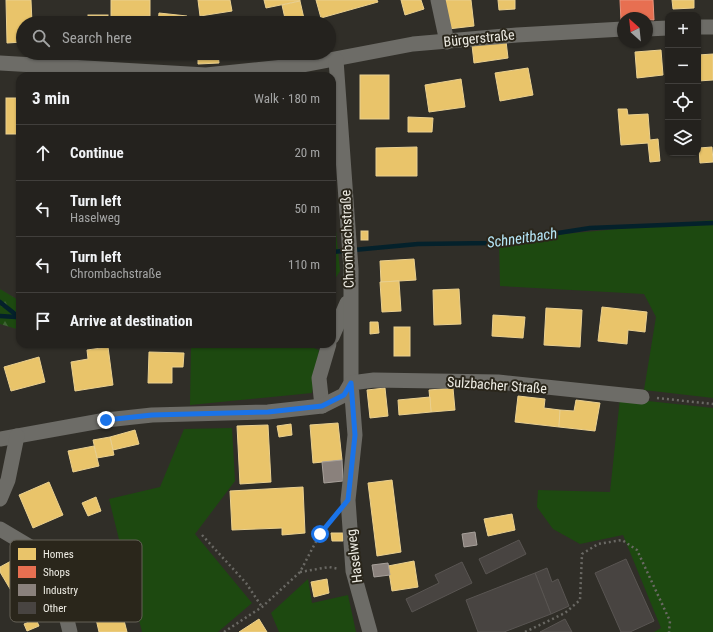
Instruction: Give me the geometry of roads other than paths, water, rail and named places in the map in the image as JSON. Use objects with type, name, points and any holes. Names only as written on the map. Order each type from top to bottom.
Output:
[{"type":"street","points":[[438,0],[447,42]]},
{"type":"street","points":[[701,27],[713,27]]},
{"type":"street","points":[[653,29],[665,28]]},
{"type":"street","name":"Bürgerstraße","points":[[238,72],[303,66],[336,60],[385,48],[413,44],[516,35],[617,30]]},
{"type":"street","name":"Chrombachstraße","points":[[336,60],[351,269],[351,383]]},
{"type":"street","name":"Bürgerstraße","points":[[0,64],[150,72]]},
{"type":"street","name":"Chrombachstraße","points":[[336,328],[350,298]]},
{"type":"street","points":[[322,406],[319,378],[328,348]]},
{"type":"street","name":"Sulzbacher Straße","points":[[351,383],[374,380],[498,382],[642,397]]},
{"type":"street","points":[[0,439],[106,420],[152,415],[268,412],[322,406],[344,395],[351,383]]},
{"type":"street","name":"Haselweg","points":[[351,383],[355,435],[348,500],[353,571],[370,632]]},
{"type":"street","points":[[0,499],[8,480],[17,436]]},
{"type":"street","points":[[0,529],[18,540]]},
{"type":"street","points":[[68,622],[70,632]]},
{"type":"waterway","name":"Schneitbach","points":[[336,252],[418,244],[494,243],[590,228],[713,223]]},
{"type":"waterway","name":"Schneitbach","points":[[0,302],[16,315]]},
{"type":"waterway","name":"Schneitbach","points":[[0,316],[16,317]]}]
